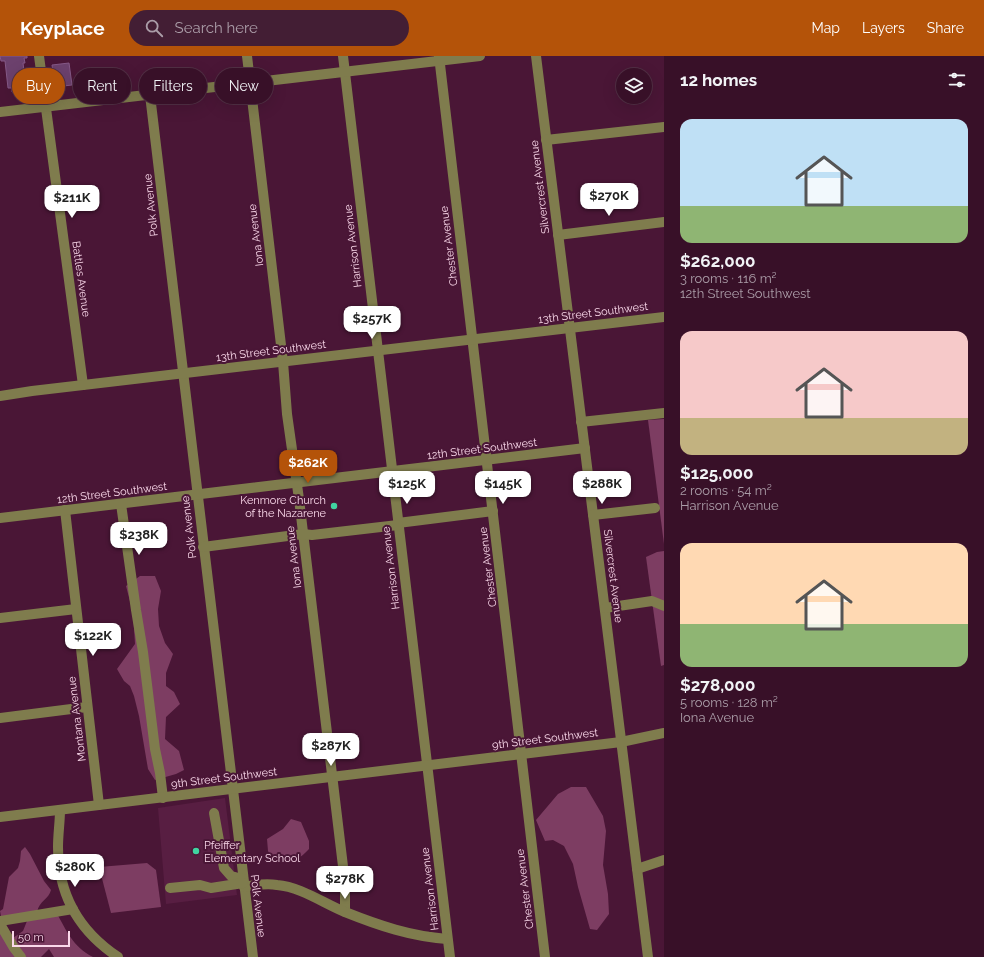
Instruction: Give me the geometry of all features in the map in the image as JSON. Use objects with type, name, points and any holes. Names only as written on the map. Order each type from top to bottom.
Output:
[{"type":"street","name":"Battles Avenue","points":[[39,56],[83,385]]},
{"type":"street","name":"Iona Avenue","points":[[247,56],[248,68]]},
{"type":"street","name":"Harrison Avenue","points":[[343,56],[450,957]]},
{"type":"street","points":[[273,80],[345,72],[439,58],[480,56]]},
{"type":"street","name":"Silvercrest Avenue","points":[[536,56],[648,957]]},
{"type":"street","name":"Chester Avenue","points":[[439,58],[546,957]]},
{"type":"street","points":[[0,112],[139,96]]},
{"type":"street","name":"Polk Avenue","points":[[151,104],[252,957]]},
{"type":"street","name":"Iona Avenue","points":[[252,104],[288,414],[345,883],[345,912]]},
{"type":"street","points":[[546,140],[664,126]]},
{"type":"street","points":[[558,235],[664,222]]},
{"type":"street","name":"13th Street Southwest","points":[[0,396],[664,317]]},
{"type":"street","points":[[581,422],[664,413]]},
{"type":"street","name":"12th Street Southwest","points":[[0,518],[584,448]]},
{"type":"street","points":[[120,504],[143,652],[148,698],[163,798]]},
{"type":"street","points":[[593,515],[655,508]]},
{"type":"street","name":"Montana Avenue","points":[[65,510],[99,805]]},
{"type":"street","points":[[203,546],[303,534],[312,535],[493,511]]},
{"type":"street","points":[[604,608],[651,602],[664,606]]},
{"type":"street","points":[[0,618],[76,609]]},
{"type":"street","points":[[0,718],[87,707]]},
{"type":"street","name":"9th Street Southwest","points":[[0,817],[621,742],[664,733]]},
{"type":"street","points":[[60,810],[58,846],[63,887],[73,909],[84,926],[108,950],[118,957]]},
{"type":"street","points":[[214,813],[224,868],[231,876],[243,883]]},
{"type":"street","points":[[637,869],[664,860]]},
{"type":"street","points":[[170,888],[200,885],[211,888],[243,883],[287,886],[345,912],[379,925],[424,937],[448,939]]},
{"type":"street","points":[[0,921],[73,909]]},
{"type":"street","points":[[0,924],[21,957]]},
{"type":"shaded area","points":[[664,419],[664,544],[648,420]]},
{"type":"shaded area","points":[[664,551],[664,665],[661,666],[646,557],[657,552]]},
{"type":"shaded area","points":[[140,576],[155,576],[161,591],[158,609],[159,626],[165,643],[173,654],[166,673],[166,686],[174,692],[180,704],[166,717],[165,739],[179,751],[184,770],[155,780],[148,769],[134,696],[130,686],[124,681],[117,669],[135,644],[133,613],[126,586]]},
{"type":"shaded area","points":[[571,787],[586,787],[603,816],[606,831],[603,865],[608,894],[609,914],[597,930],[590,929],[573,864],[564,846],[553,840],[545,841],[536,820],[558,794]]},
{"type":"shaded area","name":"Pfeiffer Elementary School","points":[[225,798],[237,895],[166,904],[158,808]]},
{"type":"shaded area","points":[[291,819],[301,822],[309,841],[309,849],[297,859],[284,861],[273,860],[268,851],[267,839],[283,829]]},
{"type":"shaded area","points":[[25,847],[44,881],[51,890],[38,908],[37,912],[56,912],[75,943],[93,957],[54,957],[49,949],[41,957],[0,957],[0,931],[10,940],[23,931],[29,916],[1,916],[0,911],[3,909],[9,877],[18,868],[21,851]]},
{"type":"shaded area","points":[[147,863],[156,870],[161,907],[111,913],[99,867]]},
{"type":"building","points":[[0,56],[27,56],[27,58],[24,58],[24,68],[12,68],[12,88],[8,88],[5,61],[1,61]]},
{"type":"building","points":[[69,63],[72,85],[65,86],[65,68],[52,68],[52,65]]},
{"type":"place","name":"Kenmore Church of the Nazarene","points":[[334,506]]},
{"type":"place","name":"Pfeiffer Elementary School","points":[[196,851]]}]
